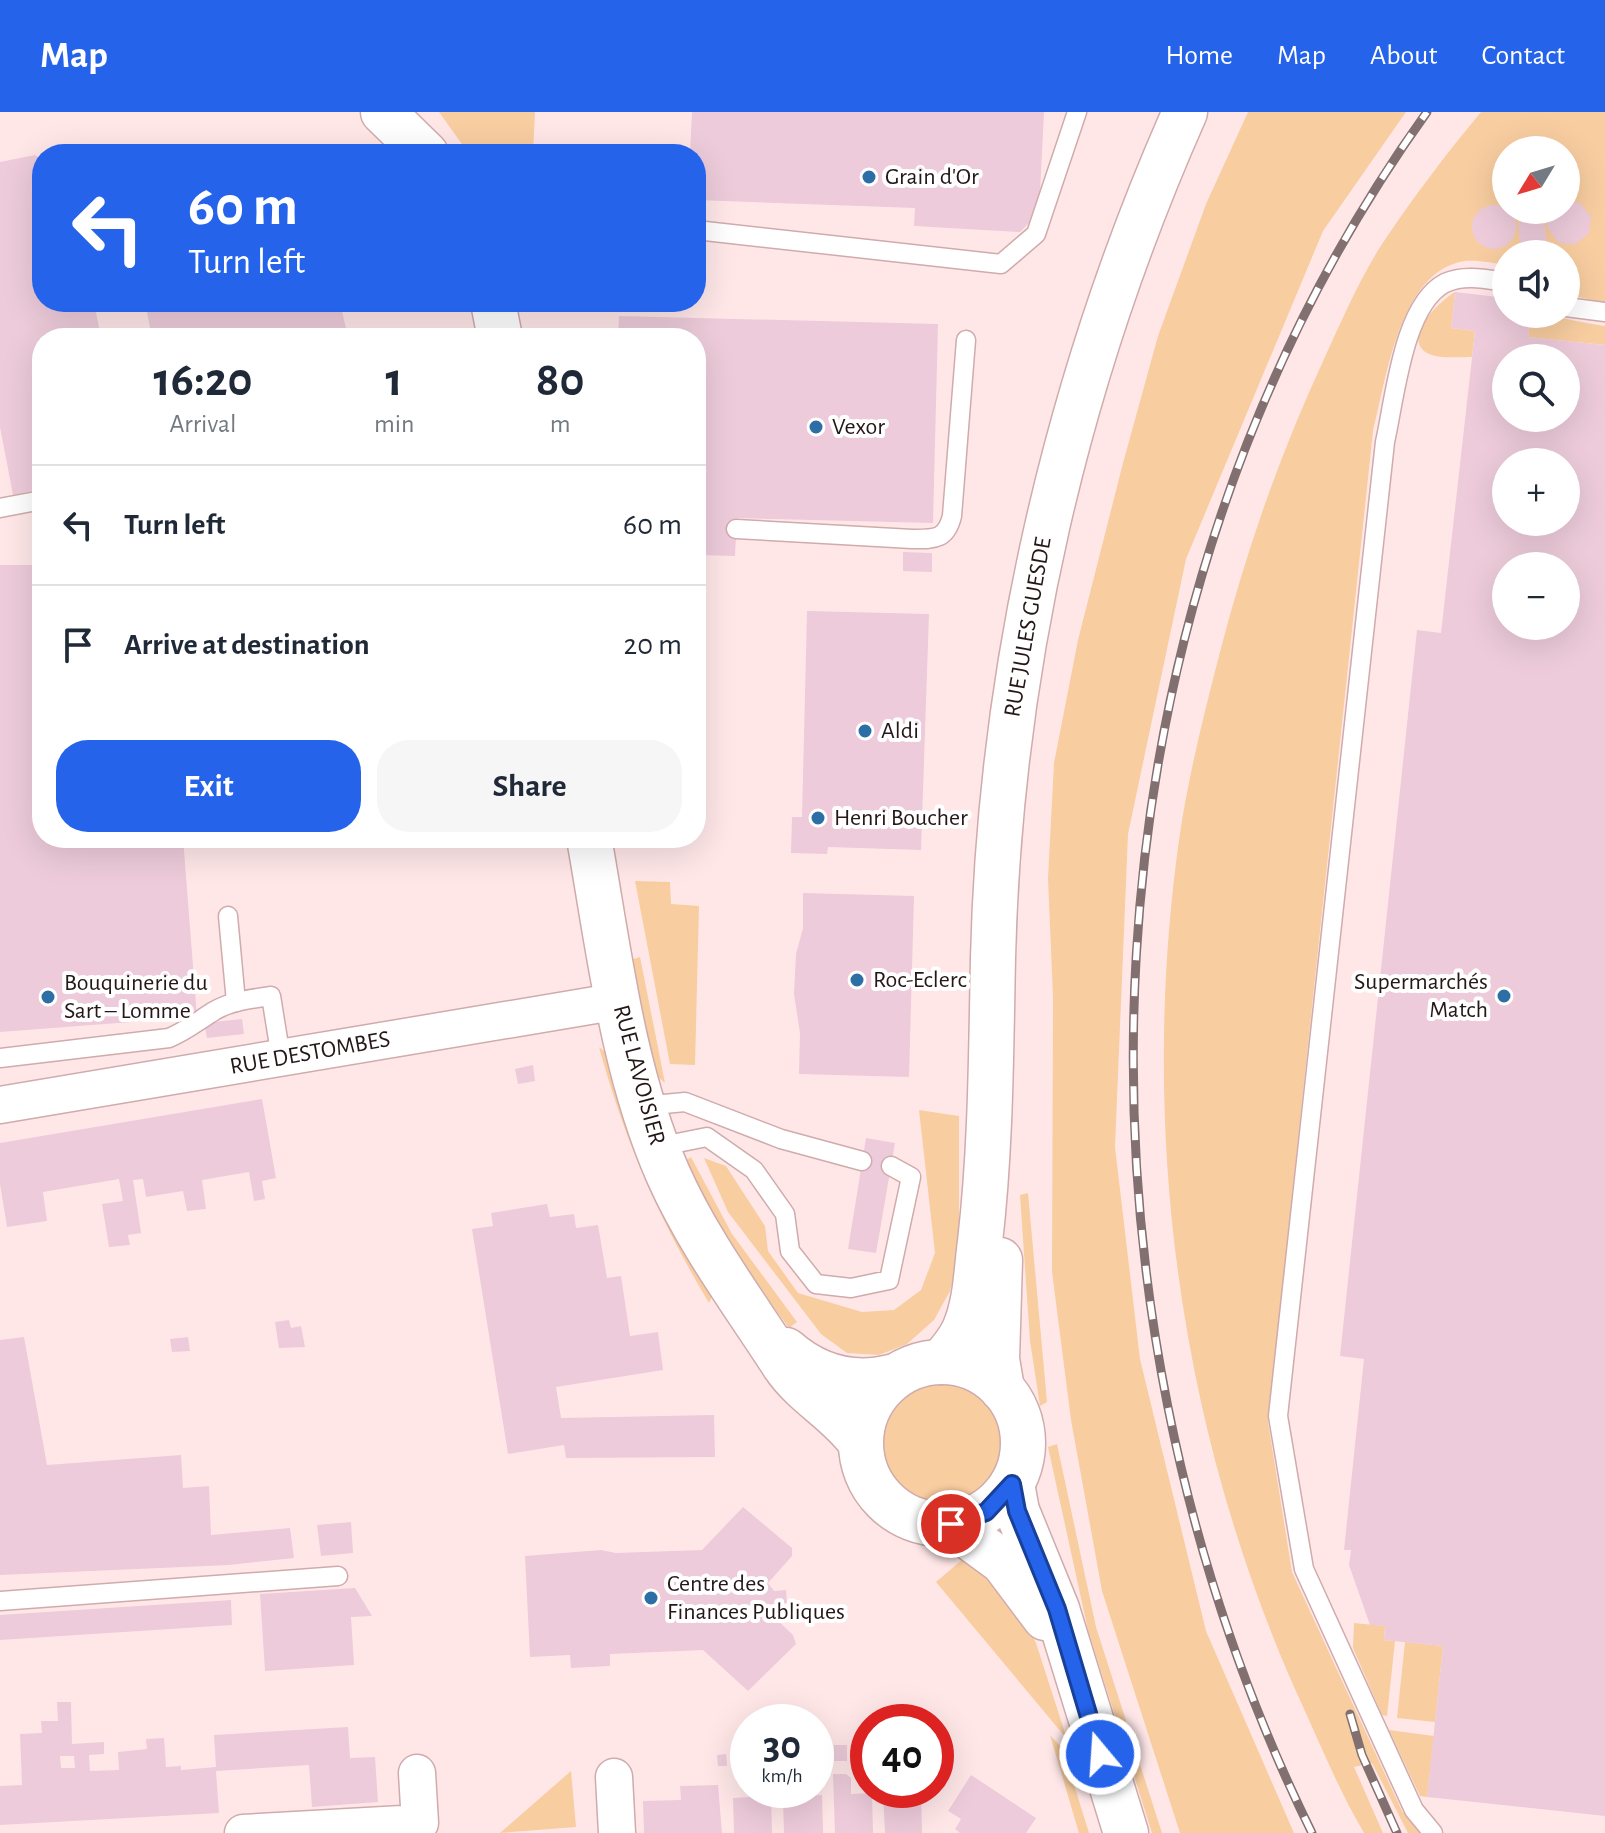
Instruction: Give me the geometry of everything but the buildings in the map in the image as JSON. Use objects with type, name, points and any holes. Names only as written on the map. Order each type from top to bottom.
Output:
[{"type":"street","points":[[383,112],[416,144]]},
{"type":"street","name":"RUE JULES GUESDE","points":[[941,1362],[958,1342],[971,1311],[989,1164],[997,873],[1009,731],[1025,623],[1055,493],[1091,371],[1136,231],[1185,112]]},
{"type":"street","name":"RUE LAVOISIER","points":[[591,848],[619,1001],[643,1106],[657,1147],[704,1242],[793,1377],[816,1400],[845,1421],[860,1442]]},
{"type":"street","name":"RUE DESTOMBES","points":[[0,1105],[619,1001]]},
{"type":"street","name":"RUE JULES GUESDE","points":[[989,1164],[1000,1256],[997,1370],[1002,1389]]},
{"type":"street","name":"RUE LAVOISIER","points":[[766,1333],[797,1360],[821,1374],[864,1381],[895,1376]]},
{"type":"street","points":[[941,1362],[980,1372],[1002,1389],[1017,1411],[1023,1438],[1021,1462],[1012,1484],[986,1512],[951,1524],[923,1523],[887,1504],[865,1469],[860,1442],[870,1405],[895,1376],[917,1365],[941,1362]]},
{"type":"street","points":[[1012,1484],[1017,1511],[1048,1584],[1126,1833]]},
{"type":"street","points":[[951,1524],[1003,1562],[1072,1664]]},
{"type":"street","points":[[243,1833],[420,1823],[417,1773]]},
{"type":"street","points":[[614,1777],[617,1833]]},
{"type":"lane","points":[[706,231],[1001,264],[1036,234],[1077,112]]},
{"type":"lane","points":[[1433,1833],[1414,1810],[1304,1569],[1278,1416],[1385,442],[1414,317],[1427,298],[1445,283],[1470,277],[1492,280]]},
{"type":"lane","points":[[1580,309],[1605,312]]},
{"type":"lane","points":[[736,529],[912,539],[939,539],[948,532],[952,516],[966,340]]},
{"type":"lane","points":[[0,508],[32,502]]},
{"type":"lane","points":[[228,916],[236,1002]]},
{"type":"lane","points":[[0,1058],[169,1038],[192,1029],[215,1011],[236,1002],[271,996],[281,1058]]},
{"type":"lane","points":[[643,1106],[685,1102],[781,1139],[862,1161]]},
{"type":"lane","points":[[657,1147],[707,1137],[754,1170],[785,1214],[790,1251],[816,1284],[851,1288],[889,1280],[911,1177],[891,1166]]},
{"type":"lane","points":[[0,1601],[338,1576]]},
{"type":"shaded area","points":[[439,112],[535,112],[533,144],[462,144]]},
{"type":"shaded area","points":[[1248,112],[1406,112],[1323,231],[1186,559],[1128,834],[1115,1147],[1140,1359],[1206,1631],[1294,1833],[1180,1833],[1102,1591],[1071,1420],[1052,1272],[1053,998],[1048,878],[1054,763],[1078,640],[1123,463],[1158,336],[1206,204]]},
{"type":"shaded area","points":[[1481,112],[1605,112],[1605,303],[1580,297],[1580,240],[1492,240],[1492,263],[1456,263],[1436,273],[1420,290],[1398,335],[1373,431],[1268,1422],[1292,1572],[1402,1811],[1421,1833],[1408,1833],[1372,1763],[1354,1767],[1383,1833],[1364,1833],[1325,1756],[1261,1606],[1226,1501],[1199,1393],[1180,1284],[1168,1173],[1164,1062],[1168,951],[1179,840],[1192,769],[1230,614],[1265,503],[1344,315],[1382,244]]},
{"type":"shaded area","points":[[1455,292],[1451,328],[1475,331],[1472,357],[1437,356],[1427,353],[1420,346],[1418,338],[1426,320]]},
{"type":"shaded area","points":[[1580,321],[1605,326],[1605,345],[1528,337],[1529,328],[1580,328]]},
{"type":"shaded area","points":[[635,881],[670,882],[671,904],[699,906],[695,1065],[670,1064]]},
{"type":"shaded area","points":[[640,957],[665,1083],[651,1071],[630,960]]},
{"type":"shaded area","points":[[599,1047],[606,1053],[714,1293],[709,1303],[674,1241],[645,1179],[620,1115]]},
{"type":"shaded area","points":[[919,1110],[959,1116],[959,1254],[950,1291],[934,1320],[907,1344],[879,1355],[847,1353],[821,1334],[728,1212],[704,1158],[726,1166],[765,1226],[768,1251],[798,1293],[862,1312],[894,1310],[921,1290],[935,1253]]},
{"type":"shaded area","points":[[691,1157],[732,1234],[797,1322],[789,1328],[729,1248],[683,1162]]},
{"type":"shaded area","points":[[1028,1193],[1047,1402],[1040,1406],[1030,1341],[1020,1195]]},
{"type":"shaded area","points":[[942,1383],[965,1387],[985,1400],[998,1420],[1002,1443],[998,1466],[985,1486],[965,1499],[942,1503],[919,1499],[899,1486],[886,1466],[882,1443],[886,1420],[899,1400],[919,1387]]},
{"type":"shaded area","points":[[1057,1444],[1096,1627],[1162,1833],[1152,1833],[1088,1630],[1048,1447]]},
{"type":"shaded area","points":[[971,1552],[1020,1610],[1036,1643],[1067,1739],[936,1582]]},
{"type":"shaded area","points":[[1354,1623],[1385,1626],[1384,1640],[1395,1641],[1387,1716],[1382,1715],[1353,1648]]},
{"type":"shaded area","points":[[1405,1642],[1443,1646],[1435,1722],[1397,1718]]},
{"type":"shaded area","points":[[1389,1730],[1434,1736],[1427,1797],[1420,1796]]},
{"type":"shaded area","points":[[1050,1735],[1063,1749],[1089,1833],[1079,1833]]},
{"type":"shaded area","points":[[571,1771],[576,1827],[500,1833]]},
{"type":"railway","points":[[1312,1833],[1226,1624],[1168,1406],[1138,1182],[1136,956],[1164,732],[1221,514],[1309,306],[1427,112]]},
{"type":"railway","points":[[1350,1714],[1362,1755],[1397,1833]]},
{"type":"place","name":"Grain d'Or","points":[[869,177]]},
{"type":"place","name":"Vexor","points":[[816,427]]},
{"type":"place","name":"Aldi","points":[[865,731]]},
{"type":"place","name":"Henri Boucher","points":[[818,818]]},
{"type":"place","name":"Roc-Eclerc","points":[[857,980]]},
{"type":"place","name":"Supermarchés Match","points":[[1504,996]]},
{"type":"place","name":"Bouquinerie du Sart – Lomme","points":[[48,997]]},
{"type":"place","name":"Centre des Finances Publiques","points":[[651,1598]]},
{"type":"route","points":[[951,1524],[986,1512],[1012,1484],[1017,1511],[1057,1609],[1100,1754]]}]
